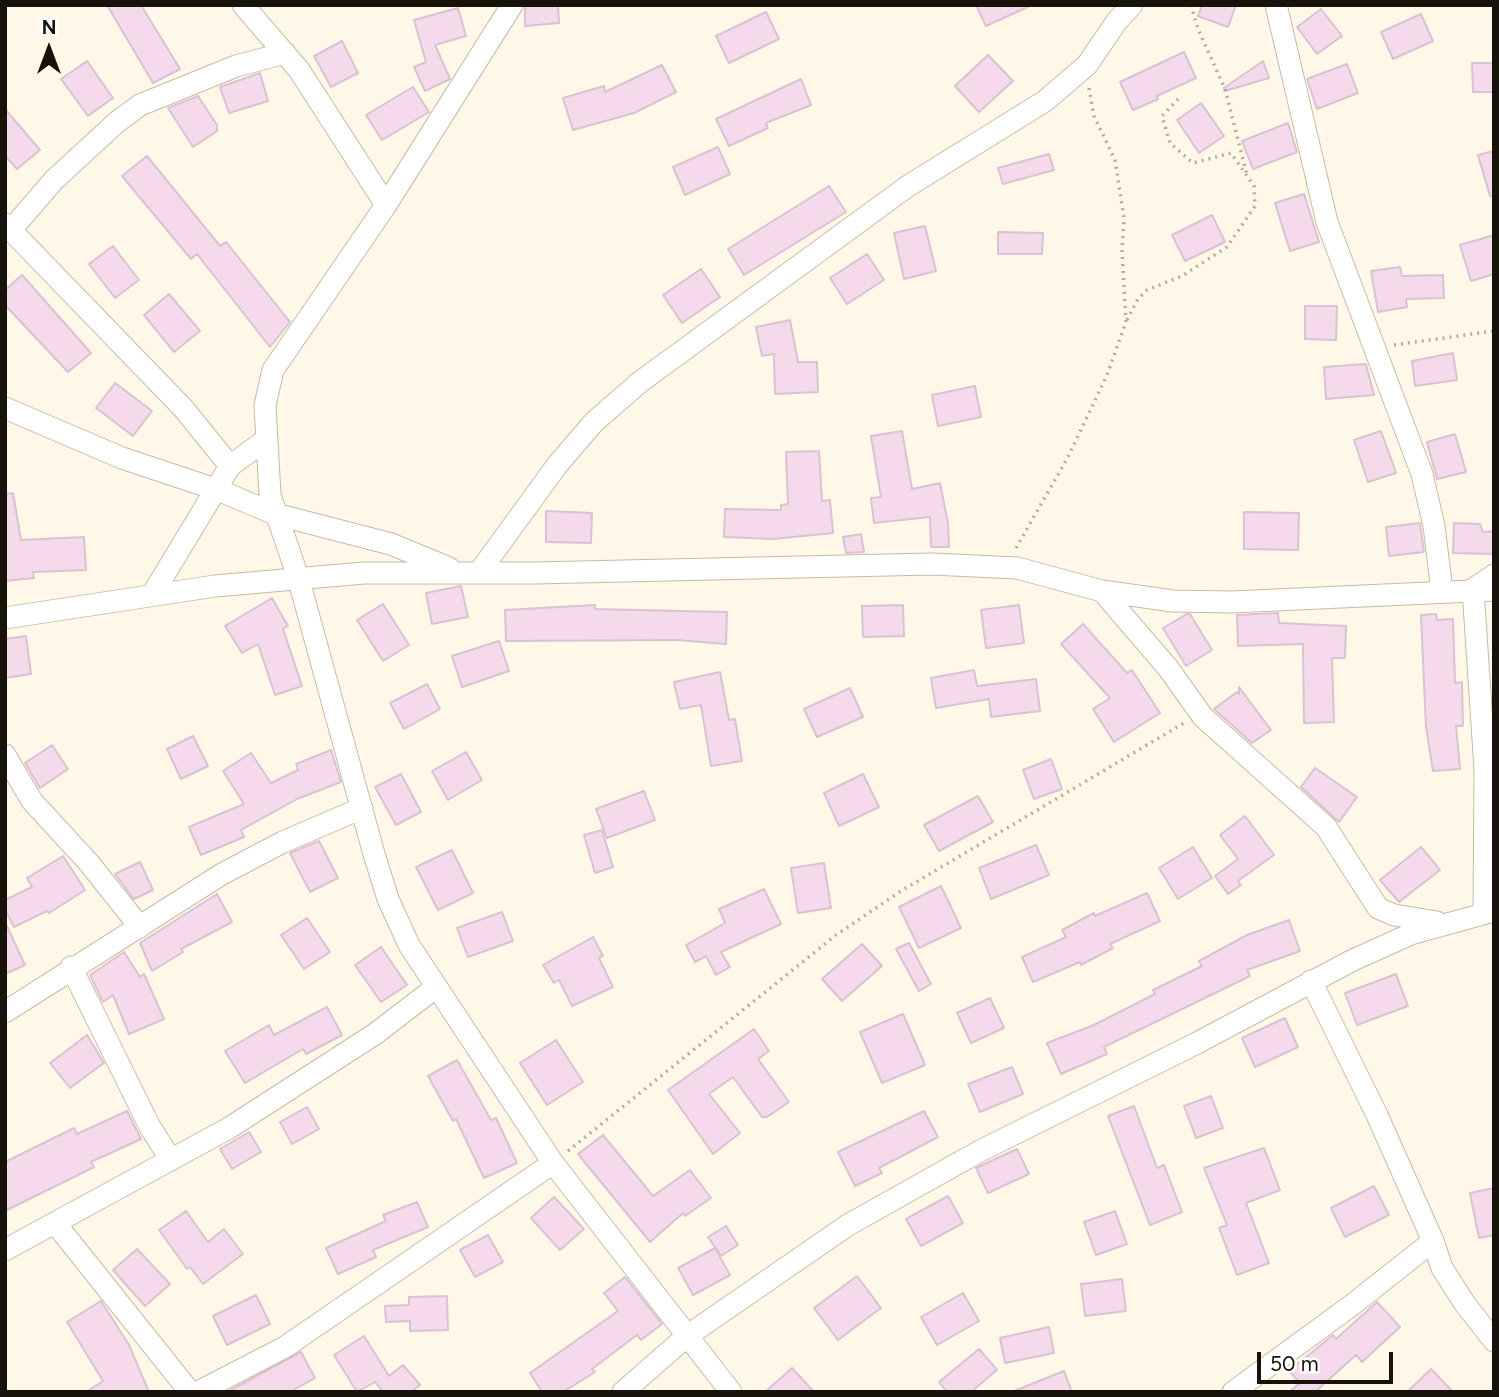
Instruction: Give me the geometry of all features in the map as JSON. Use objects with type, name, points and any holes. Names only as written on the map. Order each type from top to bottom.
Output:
[{"type":"street","points":[[243,5],[285,53],[386,205]]},
{"type":"street","points":[[512,5],[386,205],[273,370],[265,405],[270,495],[298,576],[388,899],[409,945],[553,1163],[730,1392]]},
{"type":"street","points":[[480,571],[558,464],[594,422],[640,382],[908,186],[1045,101],[1087,65],[1116,20],[1132,5]]},
{"type":"street","points":[[1276,5],[1327,222],[1422,474],[1432,514],[1442,591]]},
{"type":"street","points":[[230,466],[183,408],[8,227],[54,180],[117,122],[140,105],[236,66],[285,53]]},
{"type":"street","points":[[5,408],[122,458],[218,490],[275,514],[391,544],[458,571]]},
{"type":"street","points":[[152,595],[218,490],[230,466],[267,439]]},
{"type":"street","points":[[5,618],[298,576],[458,571],[536,573],[714,567],[990,565],[1017,568],[1102,591],[1141,598],[1232,602],[1483,590]]},
{"type":"street","points":[[623,1392],[687,1336],[848,1225],[980,1151],[1197,1042],[1311,981],[1399,939],[1489,912],[1489,767],[1483,590],[1494,575]]},
{"type":"street","points":[[1102,591],[1168,668],[1203,717],[1326,827],[1378,908],[1394,915],[1447,923]]},
{"type":"street","points":[[5,755],[32,801],[89,863],[140,927]]},
{"type":"street","points":[[5,1012],[71,967],[140,927],[222,874],[362,808]]},
{"type":"street","points":[[71,967],[150,1127],[171,1160]]},
{"type":"street","points":[[1311,981],[1377,1115],[1433,1241],[1442,1268],[1453,1287],[1490,1328]]},
{"type":"street","points":[[5,1250],[229,1128],[374,1034],[435,988]]},
{"type":"street","points":[[198,1392],[285,1347],[553,1163]]},
{"type":"street","points":[[55,1223],[190,1392]]},
{"type":"street","points":[[1241,1390],[1433,1241]]},
{"type":"path","points":[[1191,5],[1198,29],[1226,89],[1247,177]]},
{"type":"path","points":[[1087,65],[1094,116],[1115,160],[1124,218],[1122,251],[1126,322]]},
{"type":"path","points":[[990,565],[1014,550],[1029,529],[1098,393],[1138,299],[1147,290],[1182,276],[1227,247],[1255,206],[1254,186],[1231,153],[1193,163],[1170,143],[1162,116],[1179,98]]},
{"type":"path","points":[[1375,348],[1494,331]]},
{"type":"path","points":[[553,1163],[836,935],[901,891],[1163,733],[1203,717]]},
{"type":"building","points":[[107,5],[141,5],[180,69],[153,83]]},
{"type":"building","points":[[525,5],[558,5],[559,23],[525,26]]},
{"type":"building","points":[[976,5],[1032,5],[986,26]]},
{"type":"building","points":[[1202,5],[1236,5],[1228,27],[1198,16]]},
{"type":"building","points":[[458,8],[466,36],[435,45],[450,79],[425,91],[414,67],[426,62],[414,20]]},
{"type":"building","points":[[1321,9],[1342,36],[1317,54],[1297,27]]},
{"type":"building","points":[[766,12],[779,39],[729,63],[716,36]]},
{"type":"building","points":[[1421,14],[1433,41],[1393,59],[1381,32]]},
{"type":"building","points":[[342,41],[358,73],[331,87],[314,56]]},
{"type":"building","points":[[1184,52],[1196,78],[1133,110],[1120,82]]},
{"type":"building","points":[[988,55],[1013,81],[979,112],[955,86]]},
{"type":"building","points":[[87,61],[113,98],[88,116],[61,79]]},
{"type":"building","points":[[1263,61],[1269,78],[1225,91],[1224,88]]},
{"type":"building","points":[[1472,63],[1494,63],[1494,92],[1473,92]]},
{"type":"building","points":[[1347,64],[1358,93],[1317,109],[1307,79]]},
{"type":"building","points":[[662,65],[676,92],[634,113],[573,130],[563,98],[604,86],[605,92]]},
{"type":"building","points":[[260,73],[268,101],[229,113],[220,87]]},
{"type":"building","points":[[801,79],[811,105],[766,123],[768,128],[729,146],[716,119]]},
{"type":"building","points":[[413,87],[429,112],[382,140],[366,115]]},
{"type":"building","points":[[198,96],[217,125],[217,131],[193,147],[168,108]]},
{"type":"building","points":[[1201,103],[1224,136],[1199,153],[1177,120]]},
{"type":"building","points":[[5,109],[40,150],[17,169],[5,156]]},
{"type":"building","points":[[1288,123],[1297,152],[1253,169],[1242,141]]},
{"type":"building","points":[[718,147],[730,174],[685,195],[673,167]]},
{"type":"building","points":[[1494,151],[1494,196],[1490,196],[1478,155]]},
{"type":"building","points":[[1049,154],[1054,170],[1003,184],[998,168]]},
{"type":"building","points":[[147,156],[220,246],[226,242],[290,322],[270,347],[197,254],[191,259],[122,176]]},
{"type":"building","points":[[829,186],[846,212],[744,275],[728,249]]},
{"type":"building","points":[[1304,194],[1319,242],[1290,251],[1275,203]]},
{"type":"building","points":[[1212,215],[1225,242],[1185,261],[1172,235]]},
{"type":"building","points":[[925,226],[936,271],[904,279],[894,233]]},
{"type":"building","points":[[998,232],[1043,233],[1042,254],[998,254]]},
{"type":"building","points":[[1494,235],[1494,274],[1471,281],[1460,245]]},
{"type":"building","points":[[113,246],[139,280],[115,298],[89,264]]},
{"type":"building","points":[[867,254],[884,280],[847,304],[830,278]]},
{"type":"building","points":[[1400,267],[1402,276],[1443,275],[1444,298],[1406,299],[1407,307],[1378,312],[1371,271]]},
{"type":"building","points":[[701,269],[720,297],[682,323],[663,295]]},
{"type":"building","points":[[22,275],[91,353],[68,372],[5,305],[5,290]]},
{"type":"building","points":[[169,294],[200,331],[174,352],[144,315]]},
{"type":"building","points":[[1305,306],[1337,306],[1336,340],[1305,339]]},
{"type":"building","points":[[790,320],[798,362],[817,362],[818,392],[775,394],[774,354],[762,356],[756,327]]},
{"type":"building","points":[[1453,353],[1457,380],[1415,386],[1412,361]]},
{"type":"building","points":[[1366,364],[1374,395],[1326,399],[1324,367]]},
{"type":"building","points":[[115,383],[152,411],[133,436],[96,408]]},
{"type":"building","points":[[975,386],[981,417],[938,426],[932,395]]},
{"type":"building","points":[[902,431],[912,489],[940,483],[948,523],[949,547],[931,547],[930,517],[874,523],[871,498],[881,497],[871,436]]},
{"type":"building","points":[[1381,431],[1396,473],[1368,482],[1354,440]]},
{"type":"building","points":[[1455,434],[1466,472],[1437,479],[1427,442]]},
{"type":"building","points":[[819,451],[822,501],[830,500],[833,533],[773,539],[724,537],[725,509],[781,510],[781,505],[788,504],[786,452]]},
{"type":"building","points":[[13,493],[21,540],[84,537],[86,570],[33,572],[34,578],[5,581],[5,494]]},
{"type":"building","points":[[546,511],[592,513],[591,543],[546,542]]},
{"type":"building","points":[[1244,512],[1299,513],[1298,550],[1244,549]]},
{"type":"building","points":[[1420,523],[1424,552],[1389,556],[1386,527]]},
{"type":"building","points":[[1454,523],[1480,524],[1483,532],[1494,531],[1494,554],[1453,553]]},
{"type":"building","points":[[861,534],[864,552],[846,553],[843,537]]},
{"type":"building","points":[[461,586],[468,617],[432,624],[426,593]]},
{"type":"building","points":[[272,598],[288,626],[283,629],[302,686],[275,695],[258,644],[242,653],[225,626]]},
{"type":"building","points":[[383,604],[409,645],[383,661],[357,620]]},
{"type":"building","points":[[595,605],[595,609],[727,612],[726,644],[676,640],[506,641],[505,610]]},
{"type":"building","points":[[903,605],[904,636],[863,637],[862,606]]},
{"type":"building","points":[[1019,605],[1024,643],[986,648],[981,610]]},
{"type":"building","points":[[1278,613],[1279,623],[1346,626],[1345,658],[1332,658],[1334,722],[1304,723],[1303,644],[1238,646],[1237,615]]},
{"type":"building","points":[[1190,614],[1212,650],[1186,666],[1163,628]]},
{"type":"building","points":[[1436,614],[1437,620],[1453,619],[1455,683],[1462,682],[1463,726],[1456,726],[1460,769],[1433,771],[1426,727],[1421,615]]},
{"type":"building","points":[[1083,624],[1127,673],[1132,670],[1160,713],[1114,742],[1093,709],[1110,698],[1061,644]]},
{"type":"building","points":[[26,636],[31,674],[5,678],[5,639]]},
{"type":"building","points":[[499,641],[509,671],[462,687],[452,656]]},
{"type":"building","points":[[974,670],[977,686],[1036,679],[1040,711],[991,717],[989,699],[936,708],[931,678]]},
{"type":"building","points":[[720,672],[729,720],[735,719],[742,761],[711,766],[701,705],[680,709],[674,682]]},
{"type":"building","points":[[427,684],[440,709],[404,729],[390,703]]},
{"type":"building","points":[[1239,687],[1271,730],[1252,743],[1214,709],[1237,692],[1239,694]]},
{"type":"building","points":[[850,688],[863,717],[817,737],[804,709]]},
{"type":"building","points":[[193,736],[208,766],[181,779],[167,749]]},
{"type":"building","points":[[52,745],[68,769],[40,788],[25,763]]},
{"type":"building","points":[[331,750],[341,782],[297,799],[241,830],[244,837],[201,855],[189,827],[244,804],[223,771],[251,753],[271,783],[298,770],[296,764]]},
{"type":"building","points":[[466,752],[482,780],[448,800],[432,771]]},
{"type":"building","points":[[1051,759],[1062,789],[1034,799],[1023,770]]},
{"type":"building","points":[[1315,768],[1357,797],[1339,822],[1301,787]]},
{"type":"building","points":[[401,774],[421,812],[396,825],[375,787]]},
{"type":"building","points":[[863,774],[879,807],[839,826],[824,793]]},
{"type":"building","points":[[644,791],[655,820],[607,838],[596,809]]},
{"type":"building","points":[[978,796],[993,822],[939,851],[924,825]]},
{"type":"building","points":[[1245,816],[1274,855],[1238,881],[1241,885],[1228,894],[1215,876],[1238,859],[1220,835]]},
{"type":"building","points":[[602,830],[613,867],[595,873],[584,835]]},
{"type":"building","points":[[319,841],[338,878],[310,892],[290,853]]},
{"type":"building","points":[[1036,845],[1049,875],[991,899],[979,868]]},
{"type":"building","points":[[1193,847],[1212,878],[1178,899],[1159,868]]},
{"type":"building","points":[[1421,847],[1440,870],[1399,902],[1380,880]]},
{"type":"building","points":[[452,850],[473,893],[438,910],[416,867]]},
{"type":"building","points":[[63,856],[85,890],[49,913],[47,911],[14,927],[5,910],[5,900],[32,887],[27,878]]},
{"type":"building","points":[[140,862],[153,890],[134,899],[115,874]]},
{"type":"building","points":[[824,863],[831,908],[798,913],[791,868]]},
{"type":"building","points":[[941,886],[961,928],[919,948],[899,907]]},
{"type":"building","points":[[764,889],[781,924],[721,952],[730,967],[716,975],[706,956],[695,962],[686,945],[725,923],[719,909]]},
{"type":"building","points":[[1147,893],[1160,921],[1110,944],[1113,948],[1081,965],[1080,962],[1033,982],[1022,957],[1066,937],[1062,930],[1094,913],[1095,916]]},
{"type":"building","points":[[217,894],[232,922],[181,949],[183,952],[152,971],[140,943]]},
{"type":"building","points":[[502,912],[513,941],[468,957],[457,928]]},
{"type":"building","points":[[307,918],[330,952],[304,969],[281,935]]},
{"type":"building","points":[[1289,920],[1300,951],[1247,970],[1250,976],[1104,1047],[1107,1054],[1061,1074],[1047,1043],[1094,1025],[1155,994],[1153,990],[1202,966],[1199,961],[1247,935]]},
{"type":"building","points":[[5,922],[25,965],[5,974]]},
{"type":"building","points":[[593,937],[603,956],[599,958],[613,987],[572,1006],[559,980],[554,983],[543,965]]},
{"type":"building","points":[[909,943],[931,984],[919,991],[896,949]]},
{"type":"building","points":[[862,944],[882,966],[842,1001],[822,979]]},
{"type":"building","points":[[381,947],[407,985],[381,1002],[355,965]]},
{"type":"building","points":[[124,952],[140,977],[144,974],[164,1019],[129,1034],[113,995],[103,1002],[90,975]]},
{"type":"building","points":[[1396,974],[1408,1006],[1357,1025],[1345,993]]},
{"type":"building","points":[[990,998],[1004,1028],[971,1043],[957,1013]]},
{"type":"building","points":[[327,1007],[342,1035],[306,1054],[303,1049],[245,1083],[225,1051],[269,1025],[274,1035]]},
{"type":"building","points":[[903,1014],[925,1065],[882,1083],[860,1032]]},
{"type":"building","points":[[1285,1018],[1298,1047],[1255,1067],[1242,1038]]},
{"type":"building","points":[[754,1029],[769,1051],[758,1059],[789,1102],[767,1117],[762,1117],[733,1077],[709,1094],[740,1133],[713,1154],[668,1090]]},
{"type":"building","points":[[87,1035],[104,1063],[70,1088],[50,1063]]},
{"type":"building","points":[[556,1040],[583,1082],[547,1105],[520,1063]]},
{"type":"building","points":[[457,1060],[491,1120],[496,1118],[517,1163],[484,1178],[456,1119],[453,1121],[428,1076]]},
{"type":"building","points":[[1012,1067],[1023,1094],[980,1112],[968,1084]]},
{"type":"building","points":[[1211,1096],[1223,1128],[1196,1138],[1184,1106]]},
{"type":"building","points":[[1134,1106],[1157,1168],[1164,1165],[1182,1212],[1150,1225],[1108,1116]]},
{"type":"building","points":[[307,1107],[319,1129],[292,1144],[280,1122]]},
{"type":"building","points":[[127,1111],[141,1139],[91,1162],[94,1167],[5,1211],[5,1162],[74,1128],[77,1134]]},
{"type":"building","points":[[924,1111],[938,1137],[879,1168],[882,1173],[855,1186],[838,1152]]},
{"type":"building","points":[[249,1132],[261,1152],[232,1169],[220,1149]]},
{"type":"building","points":[[603,1135],[653,1196],[690,1170],[711,1198],[685,1216],[683,1213],[650,1242],[578,1154]]},
{"type":"building","points":[[1264,1148],[1280,1190],[1246,1203],[1269,1263],[1237,1275],[1219,1228],[1227,1225],[1204,1168]]},
{"type":"building","points":[[1017,1149],[1029,1174],[988,1193],[976,1168]]},
{"type":"building","points":[[1374,1186],[1389,1215],[1345,1237],[1331,1208]]},
{"type":"building","points":[[1494,1188],[1494,1235],[1479,1238],[1470,1193]]},
{"type":"building","points":[[948,1196],[963,1223],[921,1246],[906,1219]]},
{"type":"building","points":[[554,1197],[584,1229],[560,1250],[531,1218]]},
{"type":"building","points":[[417,1202],[428,1227],[373,1250],[376,1257],[338,1274],[326,1248],[386,1221],[383,1215]]},
{"type":"building","points":[[186,1211],[208,1242],[224,1229],[243,1254],[203,1284],[190,1267],[187,1269],[159,1230]]},
{"type":"building","points":[[1115,1211],[1127,1244],[1096,1255],[1084,1222]]},
{"type":"building","points":[[726,1226],[738,1245],[721,1256],[708,1237]]},
{"type":"building","points":[[488,1235],[503,1262],[475,1277],[460,1250]]},
{"type":"building","points":[[715,1248],[730,1275],[693,1295],[678,1268]]},
{"type":"building","points":[[137,1249],[170,1284],[145,1306],[113,1270]]},
{"type":"building","points":[[857,1276],[881,1308],[838,1340],[814,1308]]},
{"type":"building","points":[[625,1277],[662,1324],[641,1340],[637,1335],[592,1369],[595,1372],[563,1392],[542,1392],[530,1373],[618,1311],[604,1293]]},
{"type":"building","points":[[1122,1279],[1126,1311],[1085,1316],[1081,1284]]},
{"type":"building","points":[[963,1293],[979,1321],[937,1345],[921,1317]]},
{"type":"building","points":[[256,1295],[270,1324],[227,1345],[213,1316]]},
{"type":"building","points":[[447,1296],[448,1330],[410,1331],[410,1321],[386,1322],[385,1306],[409,1305],[409,1297]]},
{"type":"building","points":[[101,1301],[129,1345],[149,1392],[86,1392],[103,1381],[67,1322]]},
{"type":"building","points":[[1377,1302],[1400,1327],[1362,1362],[1356,1355],[1315,1392],[1289,1392],[1300,1383],[1289,1371],[1333,1335],[1336,1339]]},
{"type":"building","points":[[1049,1327],[1054,1353],[1005,1363],[1000,1338]]},
{"type":"building","points":[[364,1336],[389,1376],[403,1365],[420,1385],[411,1392],[383,1392],[375,1382],[357,1392],[334,1355]]},
{"type":"building","points":[[979,1349],[997,1370],[971,1392],[947,1392],[939,1382]]},
{"type":"building","points":[[301,1352],[315,1378],[290,1392],[227,1392]]},
{"type":"building","points":[[792,1368],[814,1392],[765,1392]]},
{"type":"building","points":[[1431,1369],[1453,1392],[1407,1392]]},
{"type":"building","points":[[1064,1371],[1072,1392],[1014,1392],[1014,1391]]}]
